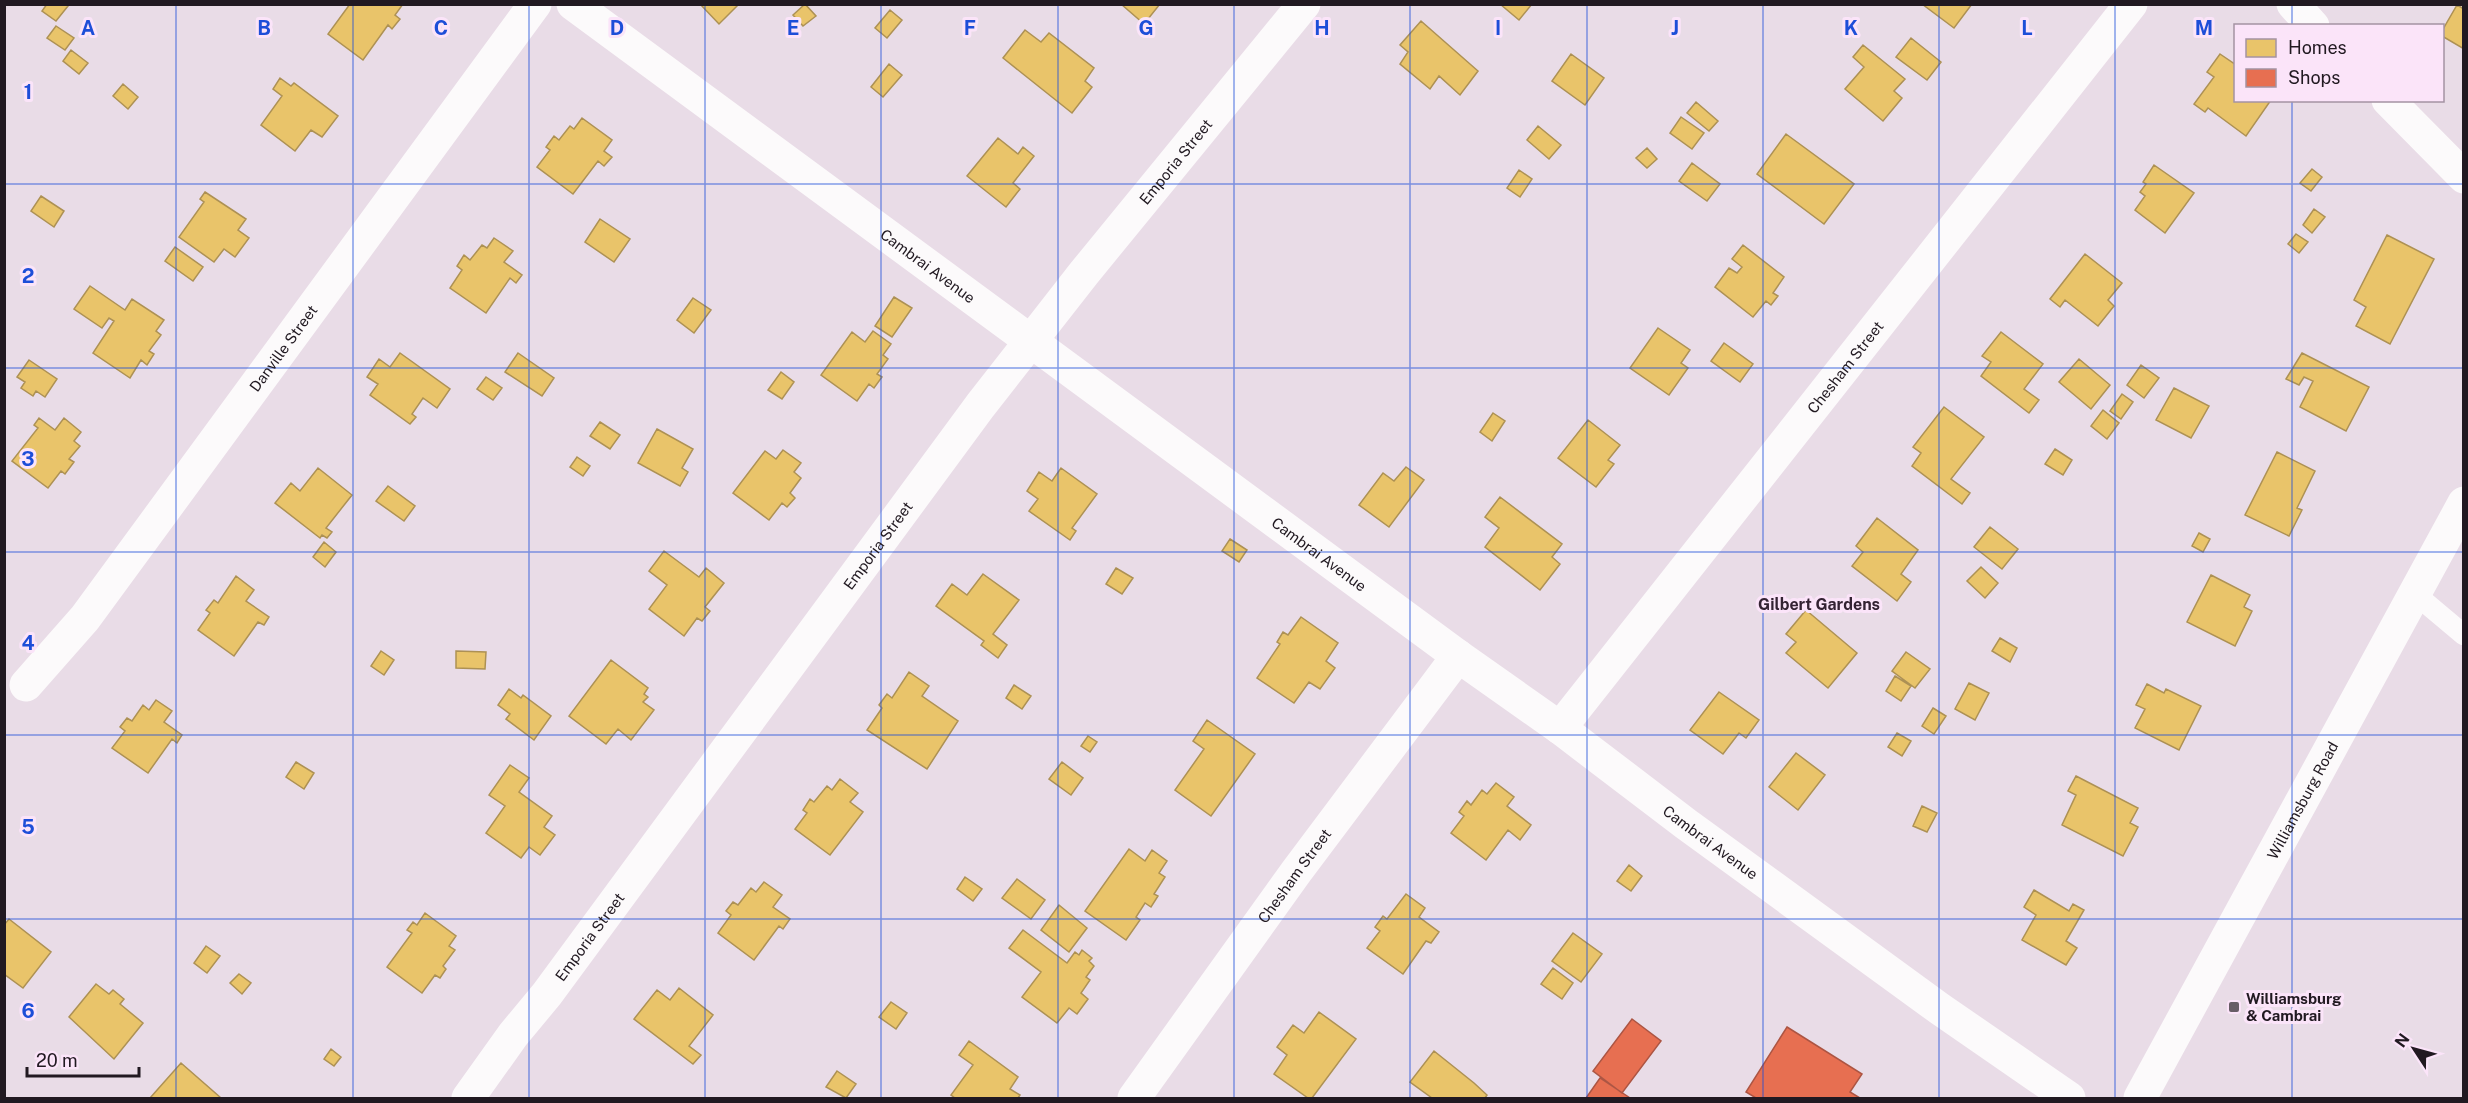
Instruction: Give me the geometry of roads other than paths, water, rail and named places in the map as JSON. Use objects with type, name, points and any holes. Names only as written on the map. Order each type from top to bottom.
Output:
[{"type":"street","name":"Danville Street","points":[[27,685],[85,618],[535,4]]},
{"type":"street","name":"Cambrai Avenue","points":[[573,4],[1458,656],[1560,728],[1788,898],[2069,1098]]},
{"type":"street","name":"Emporia Street","points":[[468,1098],[973,416],[1304,4]]},
{"type":"street","name":"Chesham Street","points":[[1560,728],[2131,4]]},
{"type":"street","points":[[2293,4],[2311,24]]},
{"type":"street","points":[[2390,102],[2463,177]]},
{"type":"street","name":"Williamsburg Road","points":[[2140,1098],[2463,506]]},
{"type":"street","name":"Chesham Street","points":[[1134,1098],[1296,872],[1458,656]]},
{"type":"lane","points":[[2414,593],[2463,635]]},
{"type":"place","name":"Williamsburg & Cambrai","points":[[2234,1007]]},
{"type":"district","name":"Gilbert Gardens","points":[[1819,604]]}]
